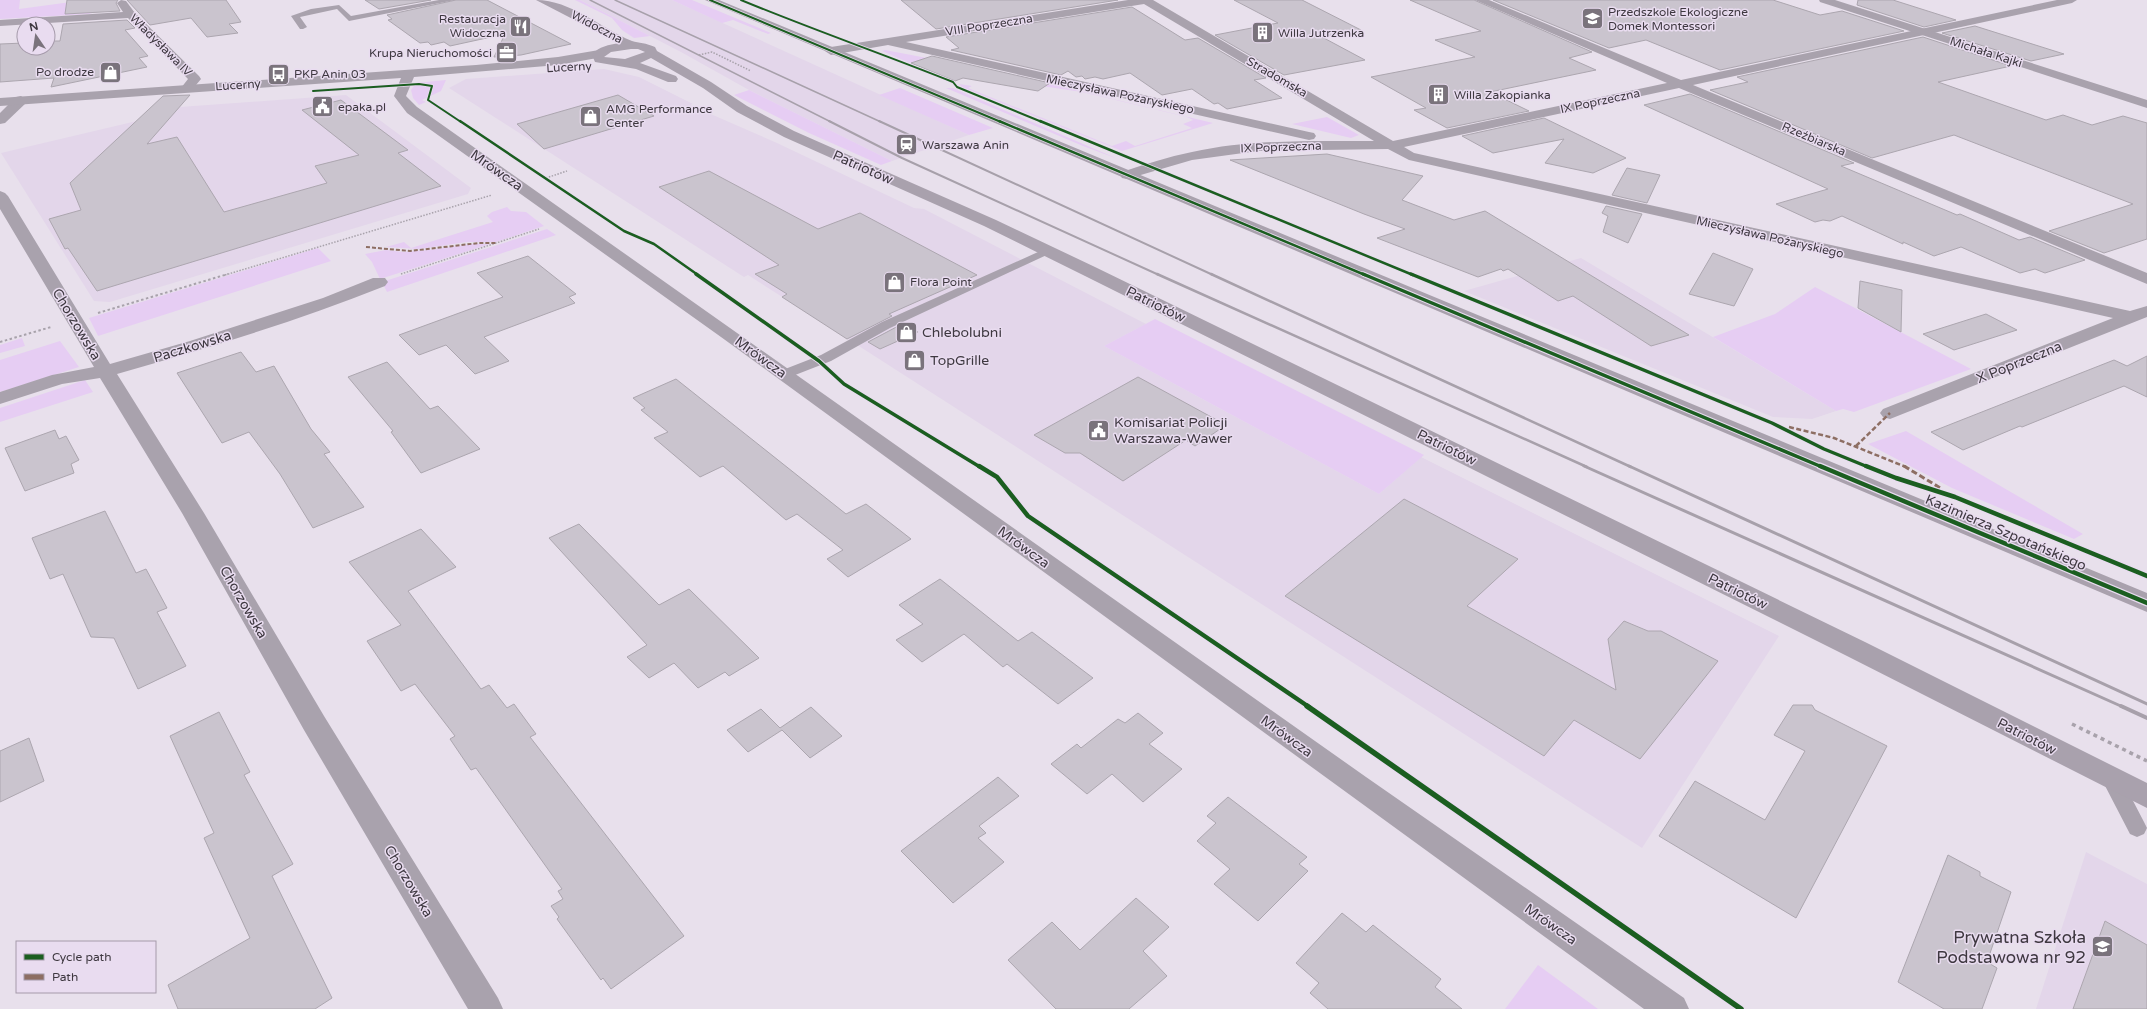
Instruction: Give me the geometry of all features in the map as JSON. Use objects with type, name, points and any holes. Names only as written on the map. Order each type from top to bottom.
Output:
[{"type":"main road","name":"Widoczna","points":[[538,0],[598,47],[598,59],[618,63]]},
{"type":"main road","name":"Widoczna","points":[[541,0],[571,13],[631,45]]},
{"type":"main road","name":"Kazimierza Szpotańskiego","points":[[710,0],[2147,603]]},
{"type":"main road","points":[[598,47],[631,45]]},
{"type":"main road","name":"Patriotów","points":[[631,45],[647,47],[651,50],[651,53],[707,85],[742,109]]},
{"type":"main road","points":[[618,63],[640,59],[651,53]]},
{"type":"main road","name":"Patriotów","points":[[618,63],[644,68],[742,109],[789,134],[990,223],[1835,639],[2147,796]]},
{"type":"street","name":"Władysława IV","points":[[123,0],[122,3],[131,14],[195,79],[187,88]]},
{"type":"street","name":"VIII Poprzeczna","points":[[831,50],[1146,0]]},
{"type":"street","name":"Stradomska","points":[[1146,0],[1394,145],[1408,156]]},
{"type":"street","name":"Rzeźbiarska","points":[[1480,0],[2147,279]]},
{"type":"street","name":"Michała Kajki","points":[[1824,0],[2147,104]]},
{"type":"street","name":"IX Poprzeczna","points":[[1127,175],[1169,160],[1239,148],[1293,144],[1355,146],[1394,145],[1921,31],[2072,0]]},
{"type":"street","points":[[0,23],[131,14]]},
{"type":"street","name":"Mieczysława Pożaryskiego","points":[[885,41],[998,68],[1355,146]]},
{"type":"street","name":"Lucerny","points":[[547,65],[598,47]]},
{"type":"street","name":"Lucerny","points":[[0,102],[476,68],[514,70],[547,65],[618,63]]},
{"type":"street","name":"Mrówcza","points":[[409,73],[400,96],[412,110],[785,374],[1155,641],[1672,1009]]},
{"type":"street","points":[[0,120],[21,100]]},
{"type":"street","name":"Mieczysława Pożaryskiego","points":[[1408,156],[2139,314]]},
{"type":"street","name":"Chorzowska","points":[[0,196],[74,320],[193,513],[314,723],[486,1009]]},
{"type":"street","name":"Paczkowska","points":[[0,398],[59,379],[105,370],[204,343],[329,302],[380,282]]},
{"type":"street","name":"X Poprzeczna","points":[[1890,413],[2139,314]]},
{"type":"lane","points":[[303,27],[295,16],[311,11],[339,7],[348,19],[451,0]]},
{"type":"lane","points":[[785,374],[826,358],[886,325],[1047,251]]},
{"type":"lane","points":[[2111,778],[2137,828]]},
{"type":"path","points":[[704,54],[712,52],[751,71]]},
{"type":"path","points":[[546,178],[567,171]]},
{"type":"path","points":[[539,174],[552,182]]},
{"type":"path","points":[[0,342],[492,194]]},
{"type":"path","points":[[380,282],[542,228]]},
{"type":"shaded area","points":[[0,0],[20,0],[19,9],[86,0],[116,0],[116,4],[89,14],[16,16],[16,18],[0,19]]},
{"type":"shaded area","points":[[575,0],[580,0],[650,36],[634,38],[622,30],[612,18]]},
{"type":"shaded area","points":[[580,0],[672,0],[969,135],[892,161],[749,90],[681,52]]},
{"type":"shaded area","points":[[672,0],[692,0],[771,33],[768,34],[733,20],[722,23]]},
{"type":"shaded area","points":[[885,50],[927,58],[910,63],[882,51]]},
{"type":"shaded area","points":[[604,69],[639,77],[693,104],[690,105],[777,143],[914,208],[924,209],[1146,324],[1104,346],[1379,494],[1421,457],[1779,636],[1642,848],[748,275],[744,277],[449,88],[466,79]]},
{"type":"shaded area","points":[[1015,79],[1059,86],[1213,123],[1122,151],[962,87],[959,84],[972,86],[968,88],[1112,146],[1126,141],[1135,146],[1192,128],[1183,124],[1193,120],[1187,117],[1082,92],[1021,83]]},
{"type":"shaded area","points":[[446,80],[441,91],[422,100],[426,102],[419,105],[413,98],[411,90],[416,83]]},
{"type":"shaded area","points":[[900,88],[993,128],[969,135],[879,95]]},
{"type":"shaded area","points":[[946,88],[953,88],[1118,159],[1083,146]]},
{"type":"shaded area","points":[[749,90],[892,161],[881,165],[809,133],[734,95]]},
{"type":"shaded area","points":[[346,95],[471,188],[468,194],[110,302],[94,301],[1,153],[175,112],[180,107]]},
{"type":"shaded area","points":[[1327,117],[1359,135],[1351,138],[1292,124]]},
{"type":"shaded area","points":[[507,207],[511,211],[526,212],[544,226],[496,242],[467,242],[419,249],[386,247],[404,242],[411,248],[493,222],[487,216],[492,212]]},
{"type":"shaded area","points":[[547,229],[556,235],[387,292],[382,282]]},
{"type":"shaded area","points":[[473,244],[490,244],[380,279],[372,262],[365,254],[386,250],[403,252]]},
{"type":"shaded area","points":[[318,248],[331,261],[98,336],[89,318]]},
{"type":"shaded area","points":[[1581,258],[1836,411],[1812,419],[1773,417],[1464,291]]},
{"type":"shaded area","points":[[1815,287],[1971,369],[1854,412],[1843,409],[1836,411],[1713,337],[1775,314]]},
{"type":"shaded area","points":[[1155,319],[1424,455],[1379,494],[1104,346]]},
{"type":"shaded area","points":[[22,338],[25,346],[0,353],[0,345]]},
{"type":"shaded area","points":[[60,341],[79,367],[0,392],[0,360]]},
{"type":"shaded area","points":[[85,380],[93,392],[0,422],[0,408]]},
{"type":"shaded area","points":[[1906,431],[2083,534],[2074,539],[1952,488],[1868,444]]},
{"type":"shaded area","name":"Prywatna Szkoła Podstawowa nr 92","points":[[2086,852],[2147,884],[2147,1009],[2036,1009]]},
{"type":"shaded area","points":[[1538,965],[1598,1009],[1505,1009]]},
{"type":"building","points":[[67,0],[118,0],[116,3],[120,11],[65,14]]},
{"type":"building","points":[[127,0],[226,0],[241,22],[229,24],[238,33],[207,37],[191,18],[150,25]]},
{"type":"building","points":[[365,0],[431,0],[379,9]]},
{"type":"building","points":[[456,0],[487,0],[571,44],[521,55],[494,57],[505,34],[450,46],[444,42],[431,45],[428,42],[420,43],[388,20],[392,19],[387,15]]},
{"type":"building","points":[[901,0],[1118,0],[936,29]]},
{"type":"building","points":[[1234,0],[1302,0],[1361,30],[1322,37],[1365,60],[1284,75],[1215,35],[1278,23]]},
{"type":"building","points":[[1410,0],[1474,0],[1592,52],[1569,58],[1596,70],[1490,92],[1529,111],[1447,128],[1414,110],[1426,108],[1371,77],[1475,57],[1435,40],[1481,31]]},
{"type":"building","points":[[1493,0],[1773,0],[1820,15],[1842,11],[1904,31],[1720,70],[1646,40],[1609,48]]},
{"type":"building","points":[[1858,0],[1893,0],[1956,20],[1924,27],[1857,5]]},
{"type":"building","points":[[1132,7],[1185,40],[1198,38],[1266,78],[1254,80],[1282,98],[1227,109],[1218,103],[1214,104],[1192,89],[1162,95],[1130,73],[1103,79],[1095,77],[1085,79],[1082,76],[1076,77],[1068,71],[1061,75],[951,50],[959,48],[946,37]]},
{"type":"building","points":[[127,20],[135,28],[125,30],[148,56],[139,58],[147,67],[51,87],[54,78],[0,82],[0,44],[16,43],[16,56],[56,56],[56,41],[60,41],[63,24]]},
{"type":"building","points":[[1975,26],[2064,54],[2031,61],[1942,33]]},
{"type":"building","points":[[1923,37],[2011,66],[1938,82],[2046,120],[2063,115],[2092,125],[2123,116],[2147,123],[2147,239],[2104,253],[2049,231],[2133,204],[1954,135],[1872,158],[1710,90],[1748,82],[1737,77]]},
{"type":"building","points":[[932,56],[1050,83],[1038,91],[963,78],[955,81],[911,63]]},
{"type":"building","points":[[1690,94],[1854,163],[1841,166],[1957,215],[1960,214],[2019,240],[2030,237],[2085,260],[2045,273],[2035,269],[2020,273],[1961,247],[1934,256],[1903,242],[1903,244],[1842,216],[1830,221],[1823,220],[1815,222],[1776,204],[1828,189],[1644,105]]},
{"type":"building","points":[[190,95],[147,144],[177,137],[224,212],[327,183],[315,166],[359,155],[302,110],[341,100],[408,150],[398,153],[441,186],[97,291],[68,248],[65,249],[49,219],[81,210],[70,183],[163,96]]},
{"type":"building","points":[[618,95],[654,116],[544,149],[517,124]]},
{"type":"building","points":[[1544,118],[1626,158],[1593,173],[1545,163],[1564,139],[1493,153],[1462,136]]},
{"type":"building","points":[[1327,154],[1423,176],[1402,200],[1454,220],[1485,211],[1689,335],[1651,346],[1573,296],[1558,301],[1508,269],[1503,271],[1501,269],[1478,277],[1377,238],[1405,229],[1230,160]]},
{"type":"building","points":[[1627,168],[1660,175],[1647,203],[1612,195]]},
{"type":"building","points":[[709,171],[818,229],[860,213],[977,275],[889,314],[892,316],[847,339],[782,297],[787,294],[755,274],[779,265],[659,187]]},
{"type":"building","points":[[1606,206],[1642,214],[1628,243],[1603,232],[1608,216],[1602,213]]},
{"type":"building","points":[[1713,253],[1753,269],[1734,306],[1689,294]]},
{"type":"building","points":[[528,256],[576,294],[569,297],[575,303],[484,337],[509,361],[475,374],[446,345],[419,355],[399,335],[503,297],[477,273]]},
{"type":"building","points":[[1860,281],[1902,290],[1901,332],[1858,308]]},
{"type":"building","points":[[1986,314],[2017,330],[1954,350],[1923,334]]},
{"type":"building","points":[[904,323],[918,332],[880,349],[868,342]]},
{"type":"building","points":[[241,352],[256,372],[274,366],[311,429],[330,452],[324,454],[364,507],[313,528],[280,474],[249,432],[222,443],[177,373]]},
{"type":"building","points":[[2147,356],[2147,397],[2124,386],[2022,427],[2020,426],[1963,450],[1931,432],[2114,360],[2127,366]]},
{"type":"building","points":[[387,362],[430,409],[438,406],[480,449],[421,473],[391,432],[393,431],[348,377]]},
{"type":"building","name":"Komisariat Policji Warszawa-Wawer","points":[[1138,377],[1226,425],[1195,446],[1186,440],[1123,481],[1080,453],[1065,453],[1034,435]]},
{"type":"building","points":[[676,379],[846,514],[866,504],[911,539],[848,577],[827,559],[843,550],[797,514],[786,520],[723,466],[700,477],[654,438],[668,432],[641,410],[645,408],[633,398]]},
{"type":"building","points":[[55,430],[59,439],[66,436],[79,460],[71,464],[74,473],[25,491],[5,448]]},
{"type":"building","points":[[1404,499],[1518,559],[1467,606],[1616,690],[1608,639],[1624,621],[1648,631],[1661,631],[1718,661],[1640,759],[1574,720],[1544,756],[1285,596]]},
{"type":"building","points":[[105,511],[136,573],[146,569],[167,608],[157,612],[186,666],[138,689],[114,638],[91,637],[63,574],[50,579],[32,538]]},
{"type":"building","points":[[579,524],[659,605],[689,589],[759,658],[729,676],[725,672],[698,688],[674,663],[649,678],[627,657],[647,645],[549,538]]},
{"type":"building","points":[[421,529],[456,567],[408,591],[481,689],[489,685],[507,708],[514,704],[536,734],[530,737],[684,936],[611,989],[603,978],[601,980],[557,919],[559,917],[551,906],[563,899],[558,891],[562,889],[476,768],[471,770],[450,739],[455,736],[415,684],[401,691],[367,641],[401,625],[349,562]]},
{"type":"building","points":[[940,579],[1018,641],[1032,632],[1093,678],[1058,704],[1007,664],[1003,667],[964,634],[922,662],[896,640],[923,624],[899,605]]},
{"type":"building","points":[[1793,705],[1812,705],[1815,710],[1887,746],[1796,918],[1659,836],[1695,781],[1765,820],[1805,751],[1774,735]]},
{"type":"building","points":[[811,707],[842,736],[810,758],[782,730],[748,752],[727,730],[761,709],[780,728]]},
{"type":"building","points":[[219,712],[250,772],[244,775],[293,864],[272,876],[332,998],[315,1009],[178,1009],[168,985],[250,938],[204,838],[214,833],[170,736]]},
{"type":"building","points":[[1138,713],[1163,733],[1149,744],[1182,769],[1143,802],[1112,774],[1087,794],[1051,764],[1077,744],[1081,748],[1118,719],[1125,723]]},
{"type":"building","points":[[29,738],[44,781],[0,802],[0,751]]},
{"type":"building","points":[[998,777],[1019,796],[979,826],[986,833],[978,838],[1004,862],[953,903],[901,851]]},
{"type":"building","points":[[1228,797],[1307,857],[1299,864],[1308,871],[1258,921],[1214,884],[1230,869],[1197,841],[1216,823],[1207,816]]},
{"type":"building","points":[[1948,855],[1980,872],[1980,876],[2011,892],[1987,962],[1997,968],[1982,1009],[1944,1009],[1898,982]]},
{"type":"building","points":[[1136,898],[1169,927],[1143,951],[1167,976],[1129,1009],[1056,1009],[1008,960],[1052,922],[1080,950]]},
{"type":"building","points":[[1342,913],[1366,932],[1373,925],[1441,979],[1435,987],[1462,1009],[1328,1009],[1310,993],[1319,983],[1296,963]]},
{"type":"building","points":[[2105,921],[2147,945],[2147,1009],[2073,1009]]},
{"type":"railway","points":[[590,0],[831,122]]},
{"type":"railway","points":[[615,0],[881,122]]},
{"type":"railway","points":[[829,121],[902,158],[1159,275]]},
{"type":"railway","points":[[879,121],[1213,275]]},
{"type":"railway","points":[[1157,274],[1587,467]]},
{"type":"railway","points":[[1211,274],[1631,467]]},
{"type":"railway","points":[[1584,466],[2123,707]]},
{"type":"railway","points":[[1629,466],[2147,704]]},
{"type":"railway","points":[[2121,706],[2147,718]]},
{"type":"marked path","points":[[366,247],[410,251],[479,243],[496,243]]},
{"type":"marked path","points":[[1856,446],[1890,413]]},
{"type":"marked path","points":[[1789,427],[1834,438],[1907,467],[1942,489]]},
{"type":"cycle path","points":[[710,0],[2147,603]]},
{"type":"cycle path","points":[[741,0],[806,27],[869,48],[953,82],[957,87],[1772,423],[1824,449],[1896,478],[1955,497],[2147,576]]},
{"type":"cycle path","points":[[313,91],[419,84],[432,86],[428,100],[624,231],[654,244],[819,361],[844,384],[997,477],[1028,516],[1255,670],[1741,1009]]},
{"type":"place","name":"Przedszkole Ekologiczne Domek Montessori","points":[[1592,19]]},
{"type":"place","name":"Restauracja Widoczna","points":[[521,26]]},
{"type":"place","name":"Willa Jutrzenka","points":[[1262,33]]},
{"type":"place","name":"Krupa Nieruchomości","points":[[507,53]]},
{"type":"place","name":"Po drodze","points":[[110,72]]},
{"type":"place","name":"PKP Anin 03","points":[[279,74]]},
{"type":"place","name":"Willa Zakopianka","points":[[1439,95]]},
{"type":"place","name":"epaka.pl","points":[[323,107]]},
{"type":"place","name":"AMG Performance Center","points":[[591,116]]},
{"type":"place","name":"Warszawa Anin","points":[[907,145]]},
{"type":"place","name":"Flora Point","points":[[894,282]]},
{"type":"place","name":"Chlebolubni","points":[[906,332]]},
{"type":"place","name":"TopGrille","points":[[915,360]]},
{"type":"place","name":"Komisariat Policji Warszawa-Wawer","points":[[1098,430]]},
{"type":"place","name":"Prywatna Szkoła Podstawowa nr 92","points":[[2102,947]]}]
